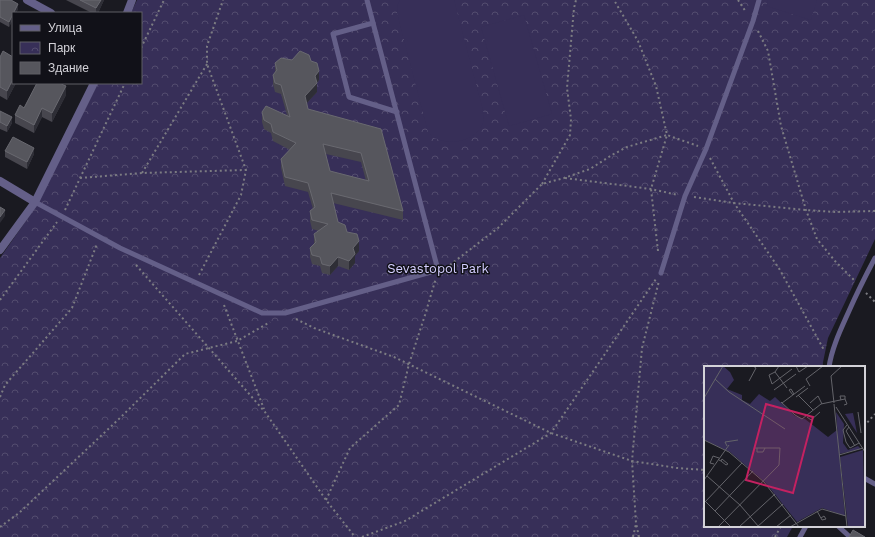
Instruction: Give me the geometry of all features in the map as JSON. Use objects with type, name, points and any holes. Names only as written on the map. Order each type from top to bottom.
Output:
[{"type":"street","points":[[27,0],[49,12]]},
{"type":"street","points":[[127,12],[132,0]]},
{"type":"street","points":[[0,250],[35,202],[94,84]]},
{"type":"street","points":[[0,181],[35,202]]},
{"type":"lane","points":[[35,202],[120,248],[262,313],[285,313],[438,270],[367,0]]},
{"type":"lane","points":[[661,273],[685,196],[706,149],[753,21],[759,0]]},
{"type":"lane","points":[[373,22],[333,34],[349,96],[397,112]]},
{"type":"lane","points":[[829,366],[839,334],[860,286],[875,258]]},
{"type":"lane","points":[[865,479],[875,484]]},
{"type":"lane","points":[[800,537],[805,527]]},
{"type":"lane","points":[[839,527],[850,537]]},
{"type":"path","points":[[142,46],[164,0]]},
{"type":"path","points":[[195,282],[241,195],[246,170],[208,64],[207,46],[223,0]]},
{"type":"path","points":[[326,500],[350,448],[398,405],[438,270],[445,268],[498,228],[542,184],[570,135],[571,119],[567,88],[576,0]]},
{"type":"path","points":[[614,0],[638,41],[656,86],[667,135],[651,189],[661,273],[642,348],[632,461],[636,523],[639,537]]},
{"type":"path","points":[[738,0],[753,21],[768,52],[781,126],[806,210],[818,239],[835,261],[875,302]]},
{"type":"path","points":[[142,173],[208,64]]},
{"type":"path","points":[[0,300],[61,217],[125,84]]},
{"type":"path","points":[[542,184],[590,169],[627,147],[667,135],[706,149],[734,203],[780,270],[830,361]]},
{"type":"path","points":[[80,178],[142,173],[246,170]]},
{"type":"path","points":[[806,210],[835,212],[875,211]]},
{"type":"path","points":[[0,397],[5,385],[72,308],[100,237]]},
{"type":"path","points":[[136,266],[265,412],[326,500],[355,537]]},
{"type":"path","points":[[362,537],[405,521],[551,433],[661,273]]},
{"type":"path","points":[[220,294],[265,412]]},
{"type":"path","points":[[0,527],[19,513],[185,354],[237,341],[285,313],[314,328],[394,357],[551,433],[632,461],[677,468],[704,470]]},
{"type":"path","points":[[865,425],[875,414]]},
{"type":"path","points":[[633,537],[636,523]]},
{"type":"path","points":[[775,537],[780,527]]},
{"type":"green space","name":"Sevastopol Park","points":[[137,0],[875,0],[875,239],[828,338],[822,366],[704,366],[704,527],[792,527],[787,537],[0,537],[0,258],[37,205],[98,84],[142,84],[142,12],[131,12]]},
{"type":"green space","points":[[400,0],[454,0],[484,114],[483,122],[480,128],[476,133],[467,139],[456,142],[444,141],[435,138],[428,132],[397,13]]},
{"type":"green space","points":[[768,0],[817,0],[811,20],[766,6]]},
{"type":"green space","points":[[524,15],[552,114],[509,126],[481,27]]},
{"type":"building","points":[[0,0],[11,0],[18,4],[14,12],[12,12],[9,22],[0,17]]},
{"type":"building","points":[[80,0],[101,0],[96,8]]},
{"type":"building","points":[[3,51],[12,56],[12,81],[7,91],[0,87],[0,57]]},
{"type":"building","points":[[300,51],[309,55],[311,61],[317,63],[319,71],[315,76],[317,83],[305,96],[308,109],[381,129],[403,211],[331,193],[338,222],[345,225],[347,232],[357,234],[359,241],[353,248],[355,254],[349,261],[338,257],[330,266],[322,264],[320,257],[312,255],[310,248],[316,242],[314,234],[328,224],[312,220],[310,211],[315,207],[308,183],[285,177],[281,159],[296,143],[273,132],[271,124],[264,120],[262,112],[266,106],[290,117],[281,85],[275,83],[273,75],[277,70],[275,63],[281,58],[292,60]],"holes":[[[323,144],[361,153],[369,181],[330,171]]]},
{"type":"building","points":[[36,84],[61,84],[66,86],[52,113],[42,108],[34,125],[15,115],[20,105],[24,108]]},
{"type":"building","points":[[0,111],[12,117],[7,126],[0,122]]},
{"type":"building","points":[[13,137],[34,148],[27,162],[5,151]]},
{"type":"building","points":[[0,207],[5,210],[0,217]]},
{"type":"building","points":[[853,530],[865,537],[849,537]]}]
